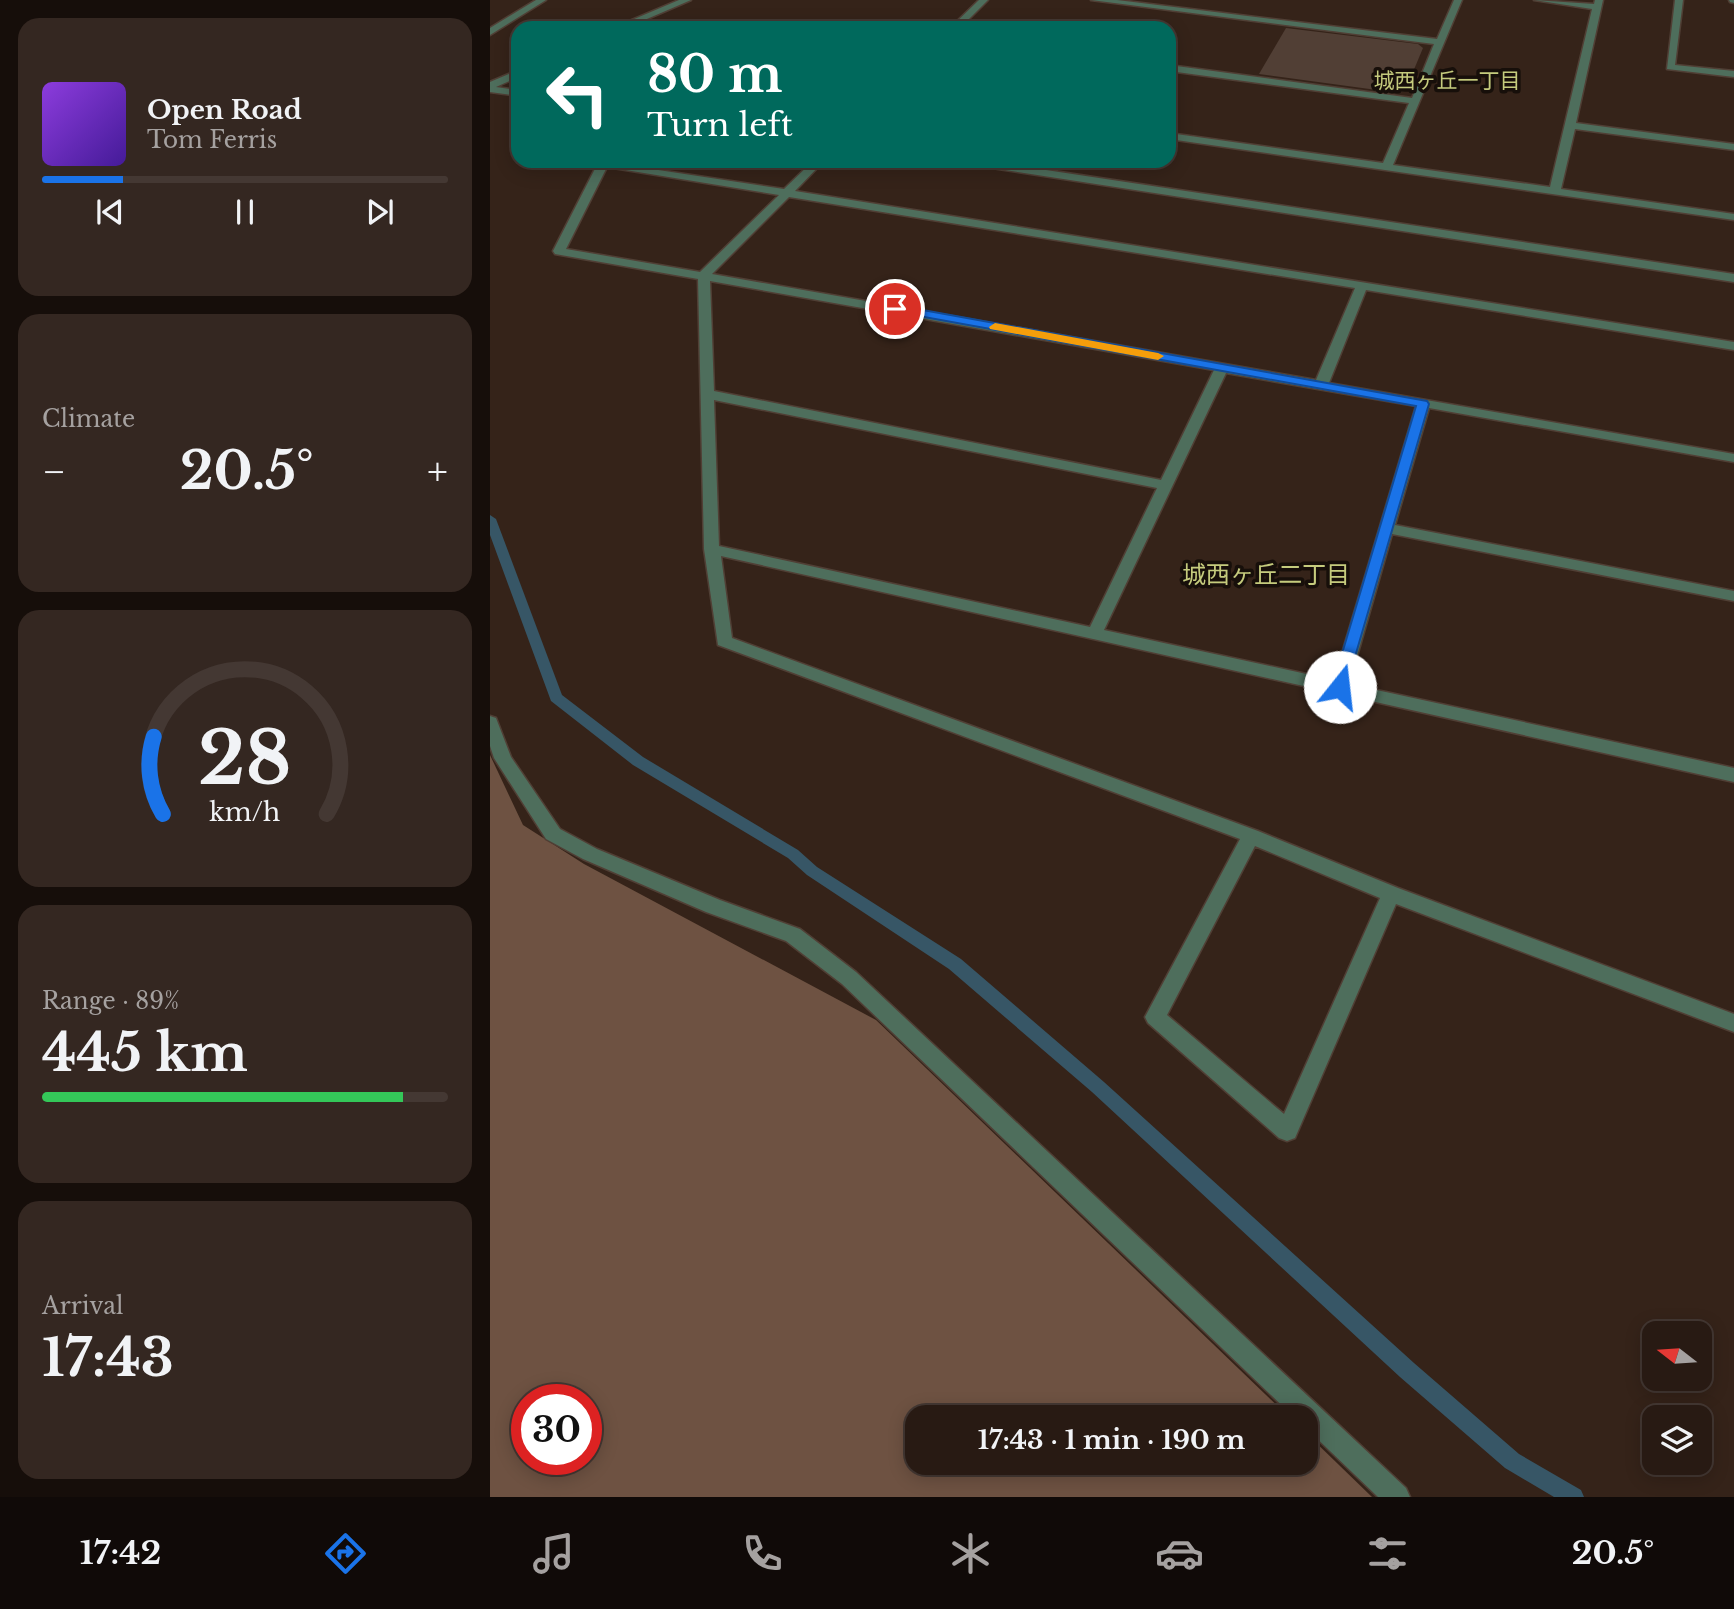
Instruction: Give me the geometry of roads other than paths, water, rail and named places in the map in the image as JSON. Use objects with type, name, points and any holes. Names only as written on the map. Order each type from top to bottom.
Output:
[{"type":"street","points":[[490,32],[542,0]]},
{"type":"street","points":[[635,21],[687,0]]},
{"type":"street","points":[[962,21],[984,0]]},
{"type":"street","points":[[1095,0],[1439,42]]},
{"type":"street","points":[[1387,167],[1458,0]]},
{"type":"street","points":[[1538,0],[1599,4],[1555,191]]},
{"type":"street","points":[[1679,0],[1670,67],[1734,75]]},
{"type":"street","points":[[1176,69],[1415,101]]},
{"type":"street","points":[[490,88],[511,77]]},
{"type":"street","points":[[490,88],[511,92]]},
{"type":"street","points":[[1571,125],[1734,147]]},
{"type":"street","points":[[1176,137],[1734,217]]},
{"type":"street","points":[[600,168],[559,251],[1734,458]]},
{"type":"street","points":[[635,168],[1734,346]]},
{"type":"street","points":[[812,168],[704,275],[712,549],[724,641],[1251,836],[1391,894],[1734,1023]]},
{"type":"street","points":[[1012,168],[1734,278]]},
{"type":"street","points":[[1321,385],[1362,285]]},
{"type":"street","points":[[1095,633],[1222,368]]},
{"type":"street","points":[[707,394],[1166,485]]},
{"type":"street","points":[[1340,687],[1423,404]]},
{"type":"street","points":[[1386,528],[1734,596]]},
{"type":"street","points":[[712,549],[1734,775]]},
{"type":"street","points":[[490,722],[503,758],[533,807],[554,834],[602,859],[713,906],[793,935],[849,978],[1397,1497]]},
{"type":"street","points":[[1251,836],[1155,1017],[1287,1131],[1391,894]]},
{"type":"waterway","points":[[490,519],[556,698],[638,761],[793,854],[812,871],[955,964],[1098,1087],[1407,1370],[1512,1461],[1574,1497]]},
{"type":"district","name":"城西ヶ丘一丁目","points":[[1447,81]]},
{"type":"district","name":"城西ヶ丘二丁目","points":[[1266,575]]}]
